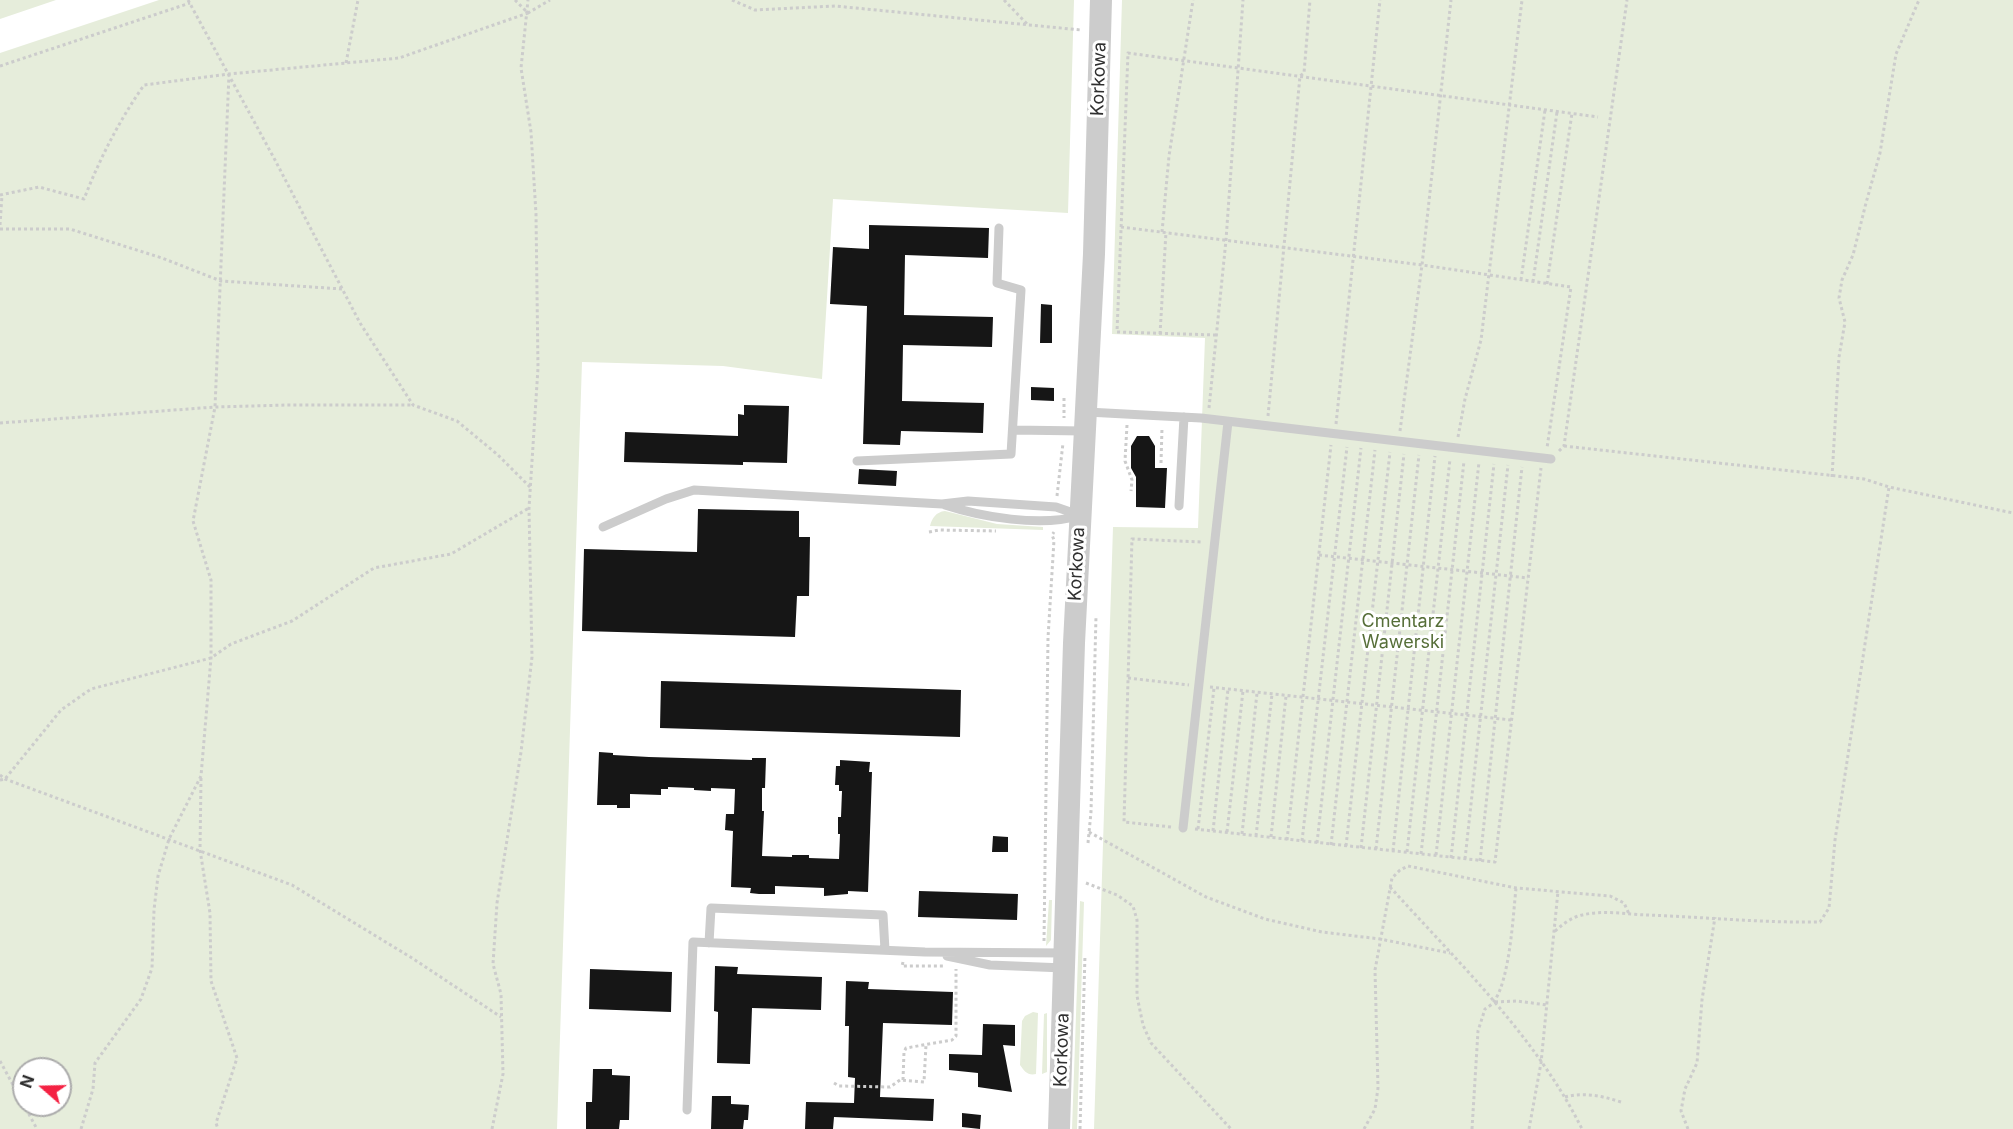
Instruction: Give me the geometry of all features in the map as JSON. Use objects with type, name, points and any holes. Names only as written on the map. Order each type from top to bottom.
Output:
[{"type":"street","name":"Korkowa","points":[[1059,1129],[1057,958],[1079,515],[1079,424],[1101,0]]},
{"type":"lane","points":[[857,461],[1011,454],[1021,290],[997,284],[999,228]]},
{"type":"lane","points":[[1179,506],[1184,417]]},
{"type":"lane","points":[[1013,430],[1184,417],[1549,458]]},
{"type":"lane","points":[[1183,828],[1228,422]]},
{"type":"lane","points":[[603,527],[666,499],[694,490],[942,504],[968,501],[1056,507],[1079,515]]},
{"type":"lane","points":[[942,504],[969,513],[1008,518],[1055,521],[1079,515]]},
{"type":"lane","points":[[709,943],[711,908],[863,914],[883,915],[885,950]]},
{"type":"lane","points":[[687,1110],[693,942],[1057,958]]},
{"type":"lane","points":[[924,952],[990,965],[1057,958]]},
{"type":"path","points":[[345,63],[358,0]]},
{"type":"path","points":[[515,0],[528,13]]},
{"type":"path","points":[[492,1129],[503,1074],[501,994],[493,964],[497,903],[521,752],[532,657],[529,508],[538,368],[536,214],[531,132],[521,68],[528,0]]},
{"type":"path","points":[[342,289],[221,280],[162,258],[70,229],[0,227],[1,195],[39,187],[84,199],[95,169],[121,119],[144,85],[229,74],[399,58],[528,13],[549,0]]},
{"type":"path","points":[[1004,0],[1028,25]]},
{"type":"path","points":[[1160,334],[1169,156],[1193,0]]},
{"type":"path","points":[[1208,419],[1226,240],[1243,0]]},
{"type":"path","points":[[1267,426],[1300,76],[1304,73],[1310,0]]},
{"type":"path","points":[[1346,846],[1378,561],[1398,442],[1422,265],[1451,0]]},
{"type":"path","points":[[1407,853],[1438,568],[1465,399],[1481,340],[1522,0]]},
{"type":"path","points":[[1627,0],[1564,446],[1864,479],[1889,487],[2013,513]]},
{"type":"path","points":[[1832,477],[1839,357],[1845,322],[1839,298],[1842,280],[1853,255],[1880,153],[1896,54],[1919,0]]},
{"type":"path","points":[[0,66],[189,1],[360,323],[413,405]]},
{"type":"path","points":[[734,1],[754,10],[835,6],[1100,32]]},
{"type":"path","points":[[1216,335],[1117,332],[1128,53],[1598,117]]},
{"type":"path","points":[[218,1129],[216,1123],[237,1058],[211,981],[210,913],[200,850],[201,776],[211,658],[210,580],[193,521],[215,407],[229,74]]},
{"type":"path","points":[[1521,280],[1545,110]]},
{"type":"path","points":[[1533,282],[1557,112]]},
{"type":"path","points":[[1547,284],[1572,113]]},
{"type":"path","points":[[1121,226],[1571,287],[1549,458],[1540,472],[1495,862],[1124,822],[1132,539],[1214,543]]},
{"type":"path","points":[[1056,501],[1079,424],[1064,398]]},
{"type":"path","points":[[0,423],[215,407],[413,405],[457,420],[530,486]]},
{"type":"path","points":[[1124,423],[1127,424],[1125,461],[1132,480],[1131,491]]},
{"type":"path","points":[[1161,463],[1162,425]]},
{"type":"path","points":[[1302,841],[1348,436]]},
{"type":"path","points":[[1317,843],[1362,438]]},
{"type":"path","points":[[1331,844],[1376,439]]},
{"type":"path","points":[[1361,848],[1392,563],[1398,442]]},
{"type":"path","points":[[1376,849],[1420,445]]},
{"type":"path","points":[[1393,851],[1436,446]]},
{"type":"path","points":[[1421,854],[1453,570],[1457,449]]},
{"type":"path","points":[[1436,856],[1480,451]]},
{"type":"path","points":[[1451,858],[1495,453]]},
{"type":"path","points":[[1465,859],[1509,454]]},
{"type":"path","points":[[1480,861],[1524,456]]},
{"type":"path","points":[[1555,931],[1565,922],[1582,915],[1604,913],[1715,917],[1788,923],[1820,922],[1829,908],[1835,840],[1889,487]]},
{"type":"path","points":[[2,780],[61,710],[91,690],[211,658],[231,644],[292,621],[374,568],[451,554],[529,508]]},
{"type":"path","points":[[929,532],[939,530],[998,531]]},
{"type":"path","points":[[1045,531],[1054,540],[1048,638],[1057,958]]},
{"type":"path","points":[[1052,536],[1055,531]]},
{"type":"path","points":[[1319,555],[1527,578]]},
{"type":"path","points":[[1128,678],[1512,720]]},
{"type":"path","points":[[1198,830],[1214,688]]},
{"type":"path","points":[[1213,831],[1228,689]]},
{"type":"path","points":[[1227,833],[1243,691]]},
{"type":"path","points":[[1242,835],[1257,693]]},
{"type":"path","points":[[1256,836],[1272,694]]},
{"type":"path","points":[[1271,838],[1286,696]]},
{"type":"path","points":[[0,776],[2,780],[200,850],[291,885],[412,958],[501,1017]]},
{"type":"path","points":[[81,1129],[93,1089],[95,1063],[141,999],[152,968],[158,876],[169,839],[201,776]]},
{"type":"path","points":[[1089,832],[1206,897],[1265,919],[1322,932],[1380,939],[1450,953]]},
{"type":"path","points":[[1364,1129],[1375,1109],[1378,1088],[1375,970],[1392,878],[1400,870],[1408,867],[1516,888],[1610,896],[1624,903],[1629,914]]},
{"type":"path","points":[[1084,882],[1117,895],[1133,906],[1137,920],[1137,996],[1143,1025],[1151,1043],[1231,1129]]},
{"type":"path","points":[[1390,887],[1494,1002],[1565,1097],[1582,1129]]},
{"type":"path","points":[[1472,1129],[1478,1031],[1485,1009],[1494,1002],[1501,986],[1510,944],[1516,888]]},
{"type":"path","points":[[1529,1129],[1541,1063],[1558,891]]},
{"type":"path","points":[[1688,1129],[1681,1111],[1685,1089],[1697,1063],[1702,1000],[1715,917]]},
{"type":"path","points":[[903,1080],[903,1052],[906,1048],[952,1040],[956,1036],[956,964]]},
{"type":"path","points":[[1494,1002],[1517,1001],[1547,1005]]},
{"type":"path","points":[[834,1083],[839,1086],[890,1087],[903,1080],[924,1082],[926,1045]]},
{"type":"path","points":[[0,1061],[37,1129]]},
{"type":"path","points":[[1565,1097],[1577,1094],[1596,1095],[1622,1102]]},
{"type":"green space","points":[[0,0],[56,0],[0,19]]},
{"type":"green space","points":[[159,0],[1074,0],[1068,213],[833,199],[822,379],[723,366],[582,362],[557,1129],[0,1129],[0,53]]},
{"type":"green space","name":"Cmentarz Wawerski","points":[[1122,0],[2013,0],[2013,1129],[1094,1129],[1113,527],[1198,528],[1205,338],[1112,334]]},
{"type":"green space","points":[[945,511],[997,524],[1043,527],[1043,530],[930,526],[935,516]]},
{"type":"green space","points":[[1049,900],[1052,900],[1051,940],[1046,946]]},
{"type":"green space","points":[[1080,901],[1084,902],[1077,1129],[1072,1129]]},
{"type":"green space","points":[[1033,1012],[1038,1013],[1036,1074],[1026,1072],[1020,1065],[1022,1021],[1025,1016]]},
{"type":"green space","points":[[1047,1013],[1047,1072],[1042,1074],[1044,1014]]},
{"type":"building","points":[[869,225],[989,228],[988,258],[905,255],[904,315],[993,317],[992,347],[903,345],[902,401],[984,403],[983,433],[901,431],[900,445],[863,444],[867,306],[830,304],[833,247],[869,249]]},
{"type":"building","points":[[1041,304],[1052,305],[1052,343],[1040,343]]},
{"type":"building","points":[[1031,387],[1054,388],[1054,401],[1031,400]]},
{"type":"building","points":[[744,405],[789,406],[787,463],[743,462],[743,465],[624,462],[625,432],[738,436],[738,414],[744,415]]},
{"type":"building","points":[[1137,436],[1149,436],[1155,446],[1155,468],[1167,468],[1165,508],[1136,507],[1136,477],[1131,468],[1131,446]]},
{"type":"building","points":[[859,469],[897,471],[896,486],[858,484]]},
{"type":"building","points":[[698,509],[799,511],[799,537],[810,537],[809,596],[797,596],[795,637],[582,631],[584,549],[697,552]]},
{"type":"building","points":[[661,681],[961,690],[960,737],[660,728]]},
{"type":"building","points":[[599,752],[649,757],[752,760],[752,758],[766,758],[765,788],[762,788],[762,811],[764,811],[762,856],[809,855],[809,858],[839,859],[838,817],[841,817],[842,791],[839,791],[839,785],[835,785],[836,766],[840,766],[840,760],[870,762],[869,772],[872,772],[868,892],[848,891],[848,894],[824,896],[824,888],[775,886],[775,894],[759,894],[750,893],[751,888],[731,887],[733,831],[725,830],[726,814],[734,814],[735,789],[711,788],[711,791],[668,787],[668,789],[661,789],[661,795],[630,794],[630,808],[617,808],[617,805],[597,805]]},
{"type":"building","points":[[993,836],[1008,837],[1008,852],[992,852]]},
{"type":"building","points":[[919,891],[1018,894],[1017,920],[918,917]]},
{"type":"building","points":[[715,966],[738,967],[737,974],[822,977],[821,1010],[752,1008],[750,1064],[717,1063],[718,1012],[714,1011]]},
{"type":"building","points":[[590,969],[672,972],[671,1012],[589,1009]]},
{"type":"building","points":[[846,981],[869,982],[868,989],[953,992],[952,1025],[883,1023],[880,1097],[934,1099],[933,1121],[834,1117],[833,1129],[805,1129],[806,1102],[854,1103],[855,1078],[848,1077],[849,1026],[845,1026]]},
{"type":"building","points":[[983,1024],[1015,1025],[1015,1046],[1003,1045],[1012,1092],[978,1087],[978,1073],[949,1070],[949,1054],[982,1055]]},
{"type":"building","points":[[593,1069],[612,1069],[612,1075],[630,1076],[629,1120],[620,1120],[619,1129],[586,1129],[586,1102],[592,1102]]},
{"type":"building","points":[[712,1096],[731,1096],[731,1104],[749,1105],[748,1120],[744,1120],[743,1129],[711,1129]]},
{"type":"building","points":[[962,1113],[981,1115],[980,1129],[962,1127]]}]
